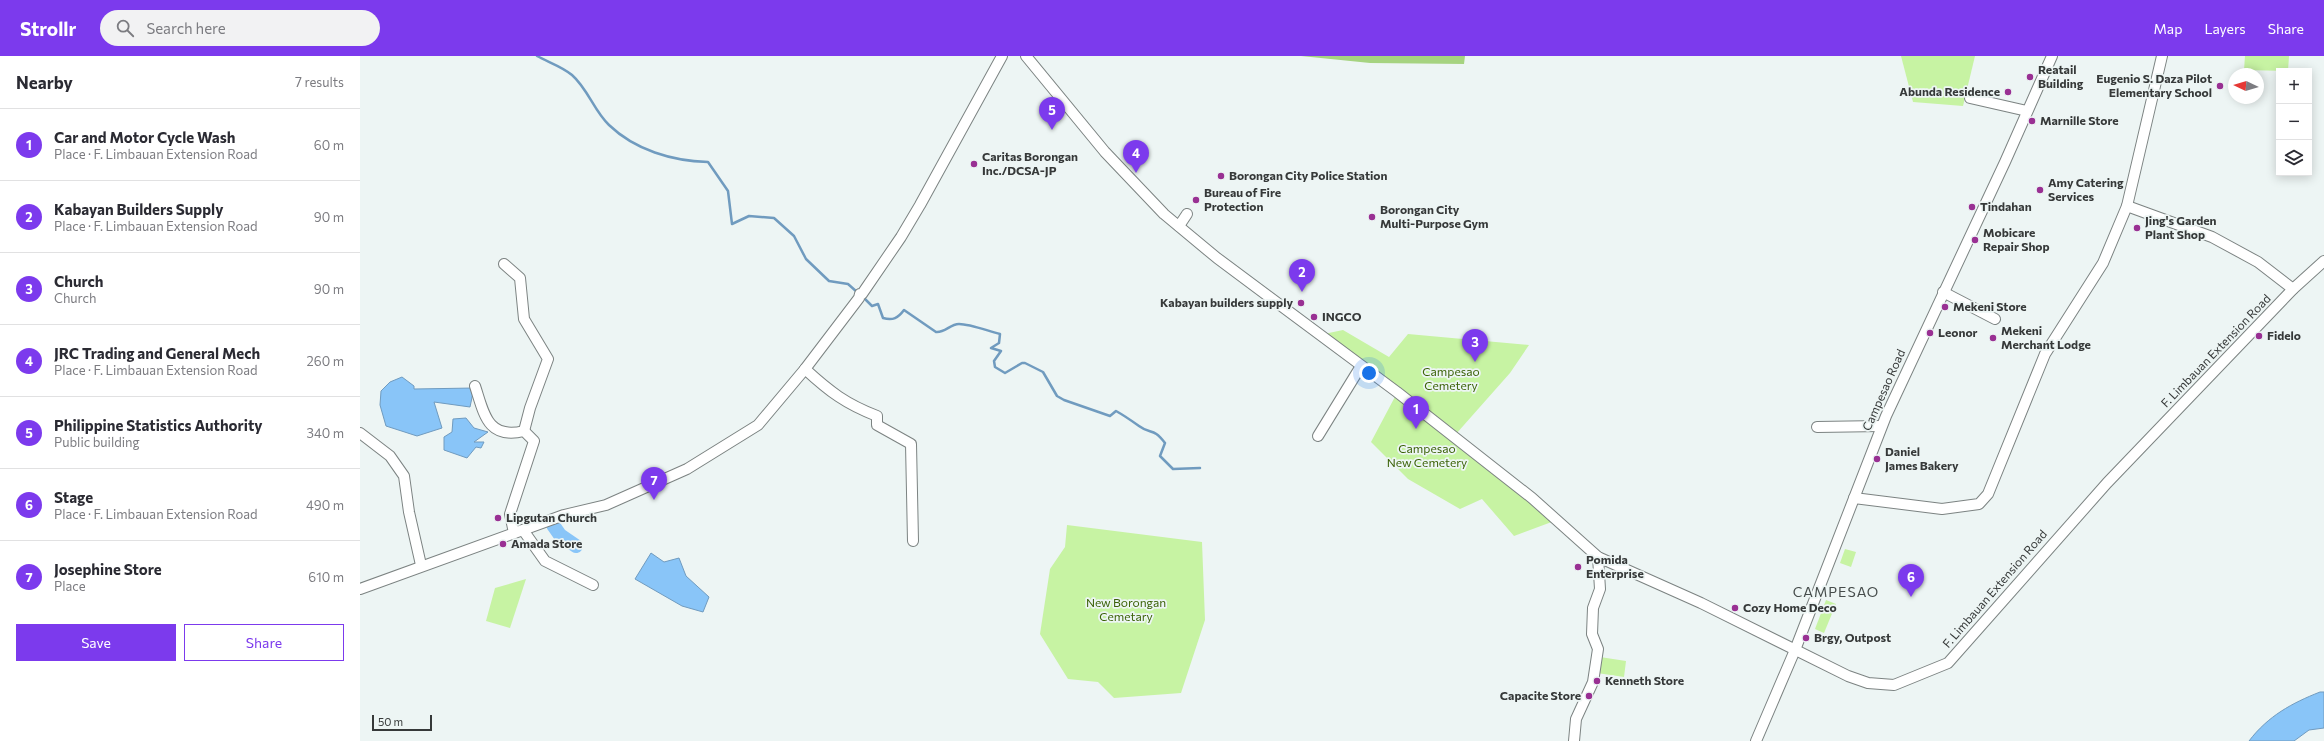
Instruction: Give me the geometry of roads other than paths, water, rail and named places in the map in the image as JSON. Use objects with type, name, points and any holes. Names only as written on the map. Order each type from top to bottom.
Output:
[{"type":"street","points":[[360,589],[421,565],[564,515],[606,505],[687,470],[753,430],[806,369],[861,296],[920,205],[1002,56]]},
{"type":"street","name":"F. Limbauan Extension Road","points":[[1026,56],[1105,152],[1143,193],[1179,226],[1217,258],[1361,366],[1532,498],[1598,557],[1701,603],[1795,650],[1868,683],[1894,685],[1948,662],[2107,483],[2293,289],[2324,261]]},
{"type":"street","name":"Campesao Road","points":[[1756,741],[1795,650],[1882,426],[2052,56]]},
{"type":"street","points":[[1854,498],[1942,509],[1979,504],[1988,494],[2045,354],[2103,263],[2127,206],[2162,56]]},
{"type":"street","points":[[1970,98],[2027,111]]},
{"type":"street","points":[[2127,206],[2212,237],[2258,262],[2293,289]]},
{"type":"street","points":[[1179,226],[1186,214]]},
{"type":"street","points":[[504,264],[513,270],[520,278],[524,319],[548,358],[530,408],[524,431]]},
{"type":"street","points":[[1944,292],[1995,319]]},
{"type":"street","points":[[1318,436],[1361,366]]},
{"type":"street","points":[[806,369],[825,387],[850,405],[877,416],[877,424],[911,444],[913,541]]},
{"type":"street","points":[[475,386],[486,421],[499,431],[516,433],[524,431]]},
{"type":"street","points":[[1817,427],[1882,426]]},
{"type":"street","points":[[524,431],[534,441],[510,514],[518,531],[545,561],[593,585]]},
{"type":"street","points":[[360,433],[390,456],[404,476],[409,512],[421,565]]},
{"type":"street","points":[[1574,741],[1576,719],[1593,682],[1598,649],[1592,634],[1593,608],[1600,589],[1598,557]]},
{"type":"water","points":[[402,377],[414,386],[414,389],[474,388],[470,407],[434,402],[442,428],[417,436],[386,426],[380,405],[381,391],[390,382]]},
{"type":"water","points":[[466,418],[474,428],[488,432],[474,442],[484,442],[481,448],[476,447],[467,458],[444,450],[444,437],[452,432],[453,419]]},
{"type":"water","points":[[651,553],[664,562],[679,558],[686,576],[709,597],[703,612],[682,606],[635,579]]},
{"type":"water","points":[[2320,692],[2324,692],[2324,728],[2309,730],[2294,741],[2249,741],[2272,717],[2290,706]]},
{"type":"waterway","points":[[537,56],[560,67],[572,75],[578,81],[599,113],[609,125],[630,141],[668,156],[708,162],[728,191],[732,224],[749,216],[774,218],[794,236],[806,259],[829,281],[848,284],[857,292]]},
{"type":"waterway","points":[[863,297],[872,306],[878,304],[883,318],[895,318],[904,310],[936,332],[942,331],[956,324],[963,324],[1000,334],[999,343],[991,348],[1001,351],[994,361],[995,367],[1005,373],[1022,363],[1025,363],[1043,372],[1057,396],[1064,400],[1110,416],[1116,411],[1143,429],[1158,435],[1165,443],[1160,456],[1173,469],[1200,468]]},
{"type":"waterway","points":[[553,525],[560,535],[576,546]]},
{"type":"place","name":"Reatail Building","points":[[2030,77]]},
{"type":"place","name":"Eugenio S. Daza Pilot Elementary School","points":[[2220,86]]},
{"type":"place","name":"Abunda Residence","points":[[2008,92]]},
{"type":"place","name":"Marnille Store","points":[[2032,121]]},
{"type":"place","name":"Philippine Statistics Authority","points":[[1052,130]]},
{"type":"place","name":"Caritas Borongan Inc./DCSA-JP","points":[[974,164]]},
{"type":"place","name":"JRC Trading and General Mech","points":[[1136,173]]},
{"type":"place","name":"Borongan City Police Station","points":[[1221,176]]},
{"type":"place","name":"Amy Catering Services","points":[[2040,190]]},
{"type":"place","name":"Bureau of Fire Protection","points":[[1196,200]]},
{"type":"place","name":"Tindahan","points":[[1972,207]]},
{"type":"place","name":"Borongan City Multi-Purpose Gym","points":[[1372,217]]},
{"type":"place","name":"Jing's Garden Plant Shop","points":[[2137,228]]},
{"type":"place","name":"Mobicare Repair Shop","points":[[1975,240]]},
{"type":"place","name":"Kabayan Builders Supply","points":[[1302,292]]},
{"type":"place","name":"Kabayan builders supply","points":[[1301,303]]},
{"type":"place","name":"Mekeni Store","points":[[1945,307]]},
{"type":"place","name":"INGCO","points":[[1314,317]]},
{"type":"place","name":"Leonor","points":[[1930,333]]},
{"type":"place","name":"Fidelo","points":[[2259,336]]},
{"type":"place","name":"Mekeni Merchant Lodge","points":[[1993,338]]},
{"type":"place","name":"Church","points":[[1475,362]]},
{"type":"place","name":"Car and Motor Cycle Wash","points":[[1416,429]]},
{"type":"place","name":"Daniel James Bakery","points":[[1877,459]]},
{"type":"place","name":"Josephine Store","points":[[654,500]]},
{"type":"place","name":"Lipgutan Church","points":[[498,518]]},
{"type":"place","name":"Amada Store","points":[[503,544]]},
{"type":"place","name":"Pomida Enterprise","points":[[1578,567]]},
{"type":"place","name":"Stage","points":[[1911,597]]},
{"type":"place","name":"Cozy Home Deco","points":[[1735,608]]},
{"type":"place","name":"Brgy, Outpost","points":[[1806,638]]},
{"type":"place","name":"Kenneth Store","points":[[1597,681]]},
{"type":"place","name":"Capacite Store","points":[[1589,696]]},
{"type":"district","name":"CAMPESAO","points":[[1836,592]]},
{"type":"park label","name":"Campesao Cemetery","points":[[1451,379]]},
{"type":"park label","name":"Campesao New Cemetery","points":[[1427,456]]},
{"type":"park label","name":"New Borongan Cemetary","points":[[1126,610]]}]
